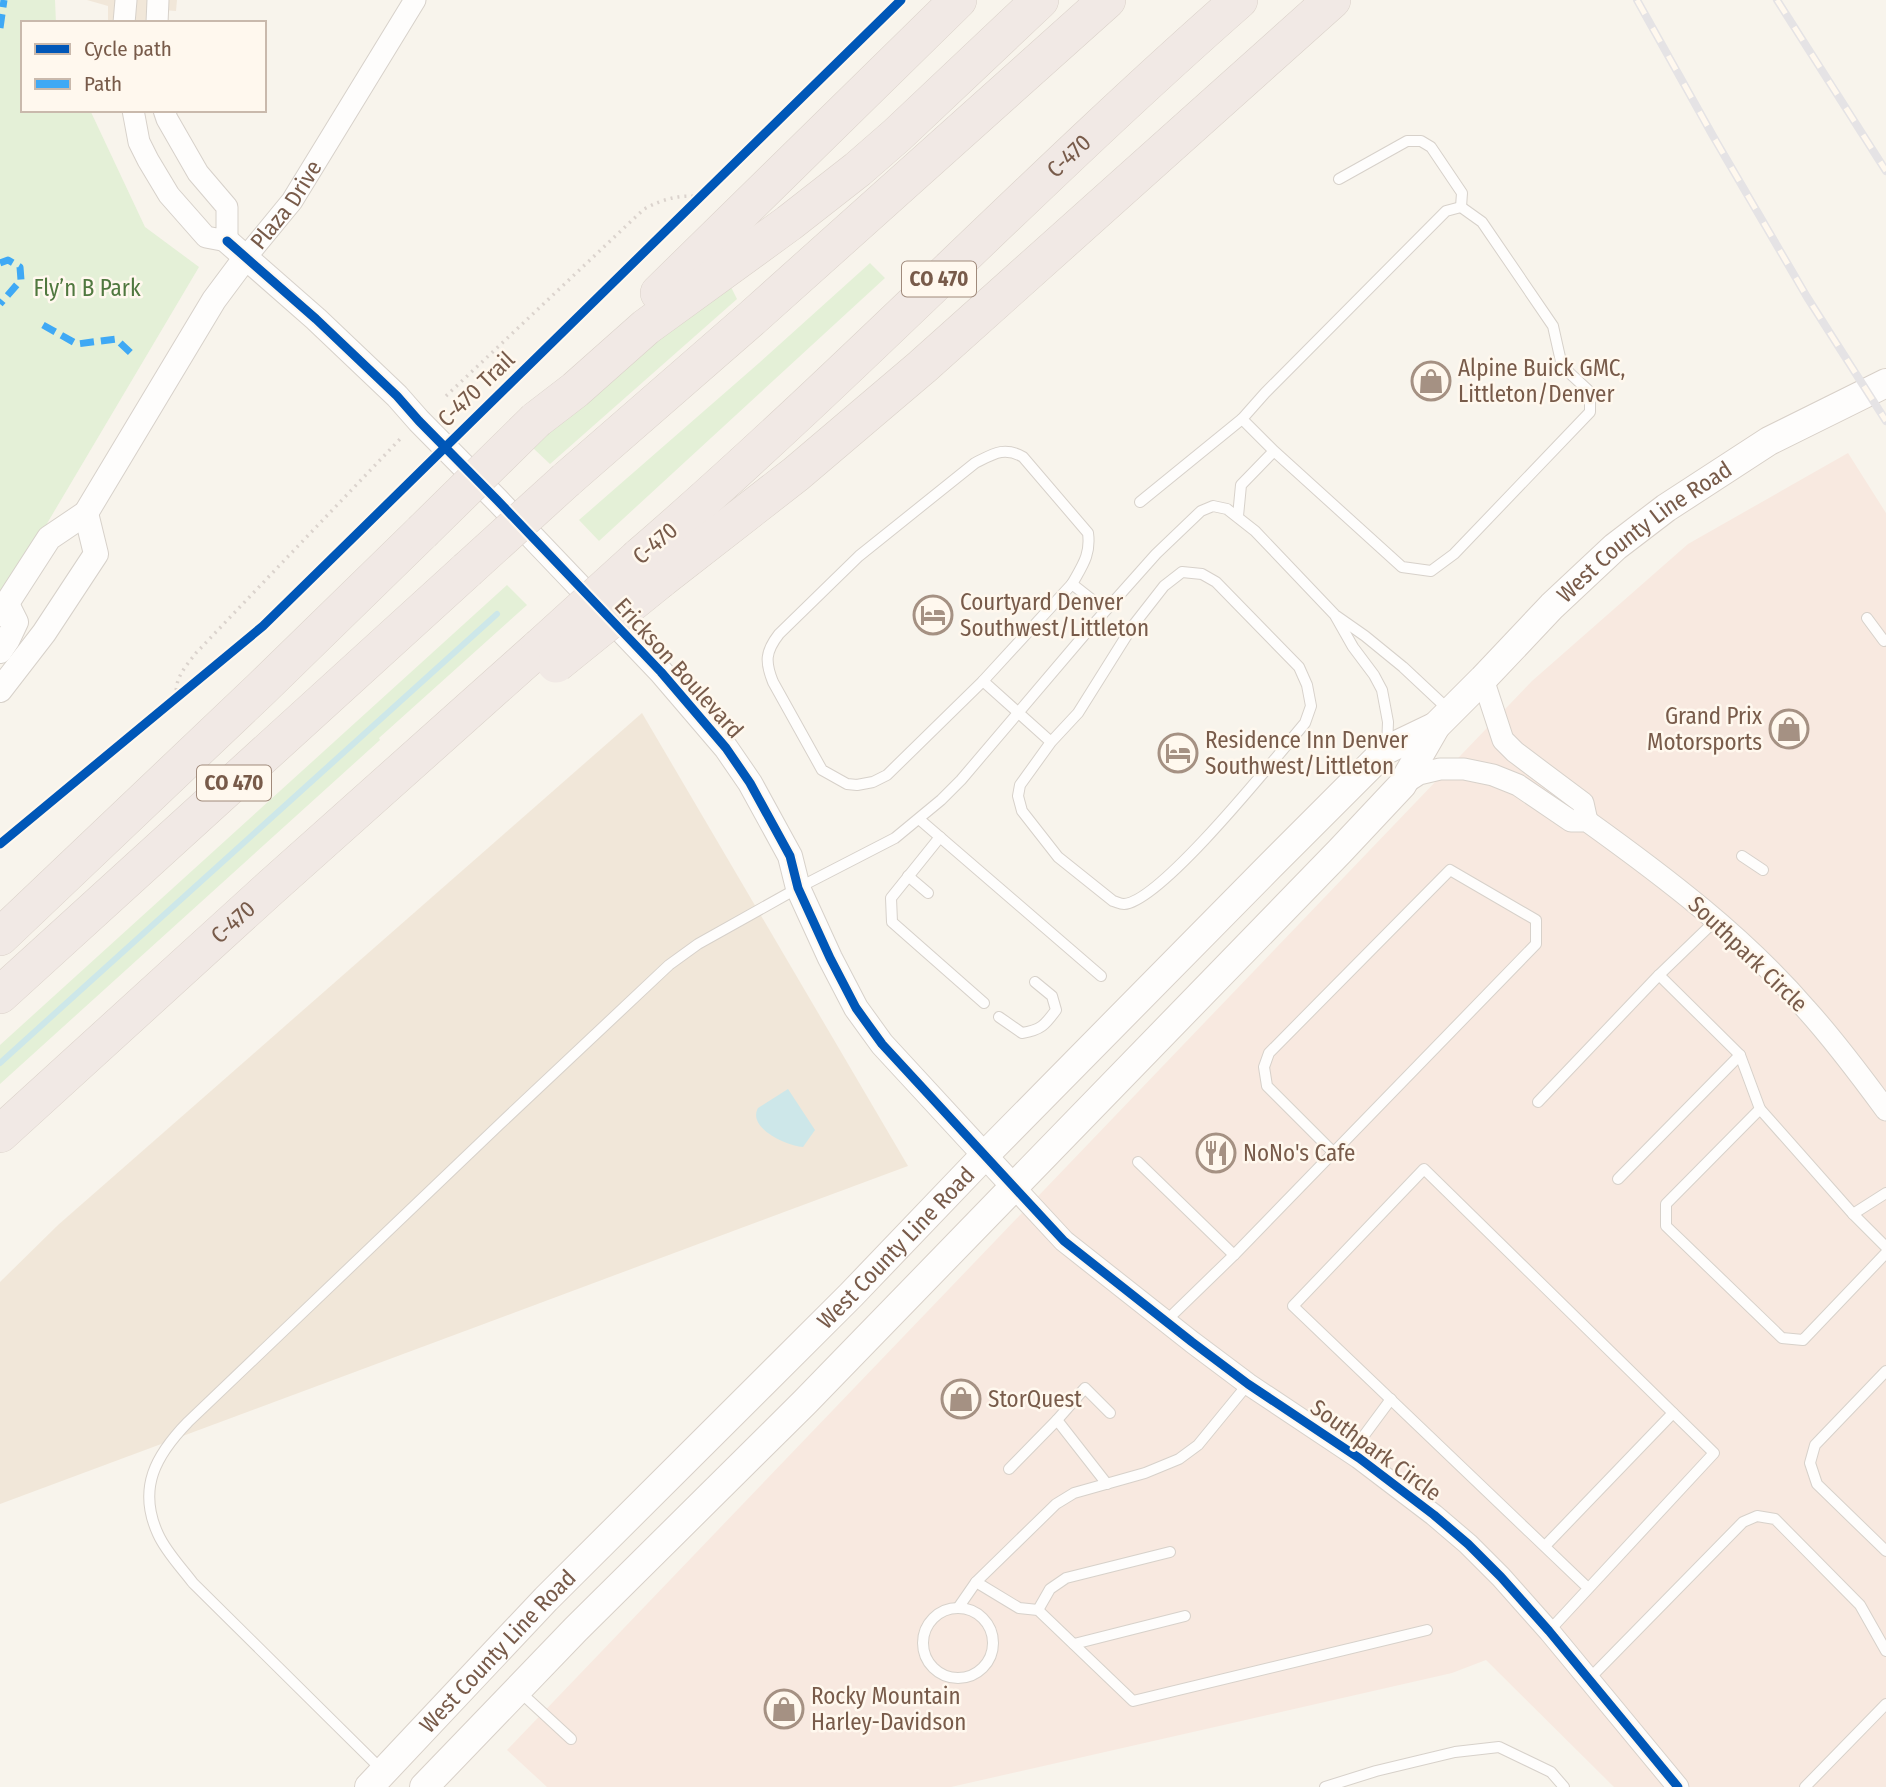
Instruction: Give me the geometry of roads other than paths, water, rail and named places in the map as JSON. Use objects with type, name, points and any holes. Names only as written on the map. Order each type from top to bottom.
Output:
[{"type":"highway","points":[[0,937],[422,532],[536,420],[568,383],[958,0]]},
{"type":"highway","points":[[536,420],[575,390],[646,327],[772,236],[865,163],[1040,0]]},
{"type":"highway","name":"CO 470","points":[[0,995],[565,480],[752,318],[1107,0]]},
{"type":"highway","name":"C-470","points":[[0,1134],[269,889],[649,569],[715,489],[1100,125],[1240,0]]},
{"type":"highway","points":[[649,569],[752,510],[922,367],[1332,0]]},
{"type":"main road","name":"West County Line Road","points":[[424,1787],[576,1629],[805,1402],[1340,851],[1402,785],[1443,718],[1552,606],[1615,547],[1666,508],[1769,442],[1886,383]]},
{"type":"main road","name":"West County Line Road","points":[[376,1779],[546,1599],[851,1295],[985,1155],[1387,750],[1443,718]]},
{"type":"street","points":[[124,21],[126,0]]},
{"type":"street","points":[[157,21],[158,0]]},
{"type":"street","name":"Plaza Drive","points":[[4,609],[49,538],[86,513],[215,300],[292,201],[415,0]]},
{"type":"street","points":[[133,112],[139,142],[169,195],[206,237],[227,241],[227,207],[198,173],[165,112]]},
{"type":"street","name":"Erickson Boulevard","points":[[227,241],[316,319],[397,396],[661,672],[726,748],[750,783],[790,856],[798,888],[856,1008],[882,1044],[1013,1186]]},
{"type":"street","points":[[0,690],[44,633],[96,554],[86,513]]},
{"type":"street","points":[[0,650],[16,622],[4,609]]},
{"type":"street","name":"Southpark Circle","points":[[1483,679],[1503,740],[1583,803],[1587,821]]},
{"type":"street","name":"Southpark Circle","points":[[1402,785],[1419,774],[1440,769],[1464,769],[1493,775],[1518,785],[1571,821],[1587,821],[1677,887],[1762,963],[1806,1009],[1886,1110]]},
{"type":"street","name":"Southpark Circle","points":[[1013,1186],[1064,1241],[1248,1384],[1351,1453],[1468,1544],[1549,1630],[1678,1787]]},
{"type":"lane","points":[[1339,180],[1407,141],[1421,141],[1431,147],[1462,193],[1461,208]]},
{"type":"lane","points":[[1140,502],[1241,419],[1446,211],[1461,208],[1482,222],[1553,326],[1562,366],[1590,392],[1590,412],[1454,554],[1431,571],[1402,567],[1241,419]]},
{"type":"lane","points":[[1003,451],[1023,457],[1088,533],[1090,545],[1085,561],[1072,584],[983,681],[887,775],[873,782],[847,784],[822,770],[769,672],[768,655],[772,643],[783,629],[859,556],[975,463],[1003,451]]},
{"type":"lane","points":[[1238,516],[1241,485],[1274,451]]},
{"type":"lane","points":[[376,1779],[193,1583],[158,1533],[149,1494],[151,1475],[170,1441],[207,1404],[669,965],[698,944],[895,838],[941,800],[1105,610],[1156,554],[1201,511],[1213,506],[1227,509],[1238,516],[1335,615],[1403,667],[1443,718]]},
{"type":"lane","points":[[1182,572],[1202,574],[1216,582],[1278,644],[1299,667],[1307,685],[1311,706],[1305,723],[1217,826],[1162,883],[1142,897],[1124,904],[1113,901],[1058,858],[1022,811],[1018,796],[1020,785],[1051,742],[1078,713],[1132,627],[1164,586],[1182,572]]},
{"type":"lane","points":[[1072,584],[1105,610]]},
{"type":"lane","points":[[1335,615],[1353,648],[1382,690],[1388,722],[1387,750]]},
{"type":"lane","points":[[1867,618],[1885,641]]},
{"type":"lane","points":[[983,681],[1051,742]]},
{"type":"lane","points":[[919,819],[1101,976]]},
{"type":"lane","points":[[940,837],[891,898],[892,922],[984,1003]]},
{"type":"lane","points":[[1742,856],[1763,870]]},
{"type":"lane","points":[[1166,1321],[1234,1255],[1536,944],[1536,920],[1450,870],[1269,1053],[1264,1067],[1267,1086],[1334,1152]]},
{"type":"lane","points":[[908,876],[928,893]]},
{"type":"lane","points":[[1538,1102],[1659,975],[1716,920]]},
{"type":"lane","points":[[1659,975],[1740,1055],[1760,1109],[1853,1214],[1886,1247]]},
{"type":"lane","points":[[999,1017],[1022,1033],[1035,1031],[1047,1023],[1056,1010],[1052,996],[1035,982]]},
{"type":"lane","points":[[1618,1179],[1740,1055]]},
{"type":"lane","points":[[1760,1109],[1666,1205],[1666,1227],[1782,1338],[1803,1340],[1886,1253]]},
{"type":"lane","points":[[1138,1163],[1234,1255]]},
{"type":"lane","points":[[1549,1630],[1714,1453],[1424,1170],[1293,1306],[1588,1588]]},
{"type":"lane","points":[[1853,1214],[1886,1193]]},
{"type":"lane","points":[[1886,1371],[1815,1446],[1810,1463],[1817,1484],[1886,1552]]},
{"type":"lane","points":[[958,1608],[976,1583],[1056,1504],[1074,1493],[1145,1473],[1179,1459],[1198,1445],[1248,1384]]},
{"type":"lane","points":[[1009,1469],[1085,1388],[1110,1413]]},
{"type":"lane","points":[[1351,1453],[1391,1399]]},
{"type":"lane","points":[[1545,1546],[1673,1413]]},
{"type":"lane","points":[[1057,1420],[1107,1484]]},
{"type":"lane","points":[[1590,1678],[1743,1522],[1757,1516],[1775,1519],[1860,1605],[1886,1651]]},
{"type":"lane","points":[[1038,1610],[1050,1590],[1066,1578],[1170,1552]]},
{"type":"lane","points":[[976,1583],[1018,1608],[1038,1610],[1133,1700],[1427,1630]]},
{"type":"lane","points":[[958,1608],[977,1613],[987,1623],[993,1636],[993,1650],[978,1672],[965,1678],[951,1678],[938,1673],[928,1663],[923,1650],[923,1636],[928,1623],[938,1614],[958,1608]]},
{"type":"lane","points":[[1074,1644],[1185,1616]]},
{"type":"lane","points":[[518,1690],[571,1739]]},
{"type":"lane","points":[[1805,1787],[1886,1704]]},
{"type":"lane","points":[[1325,1787],[1376,1771],[1455,1752],[1499,1747],[1551,1772],[1564,1787]]},
{"type":"water","points":[[788,1089],[815,1130],[803,1147],[770,1135],[758,1122],[756,1115],[758,1108]]},
{"type":"waterway","points":[[0,1063],[497,614]]},
{"type":"railway","points":[[1637,0],[1807,297],[1886,421]]},
{"type":"railway","points":[[1777,0],[1886,171]]},
{"type":"place","name":"Alpine Buick GMC, Littleton/Denver","points":[[1431,381]]},
{"type":"place","name":"Courtyard Denver Southwest/Littleton","points":[[933,615]]},
{"type":"place","name":"Grand Prix Motorsports","points":[[1789,729]]},
{"type":"place","name":"Residence Inn Denver Southwest/Littleton","points":[[1178,753]]},
{"type":"place","name":"NoNo's Cafe","points":[[1216,1153]]},
{"type":"place","name":"StorQuest","points":[[961,1399]]},
{"type":"place","name":"Rocky Mountain Harley-Davidson","points":[[784,1709]]},
{"type":"park label","name":"Fly’n B Park","points":[[87,288]]}]
